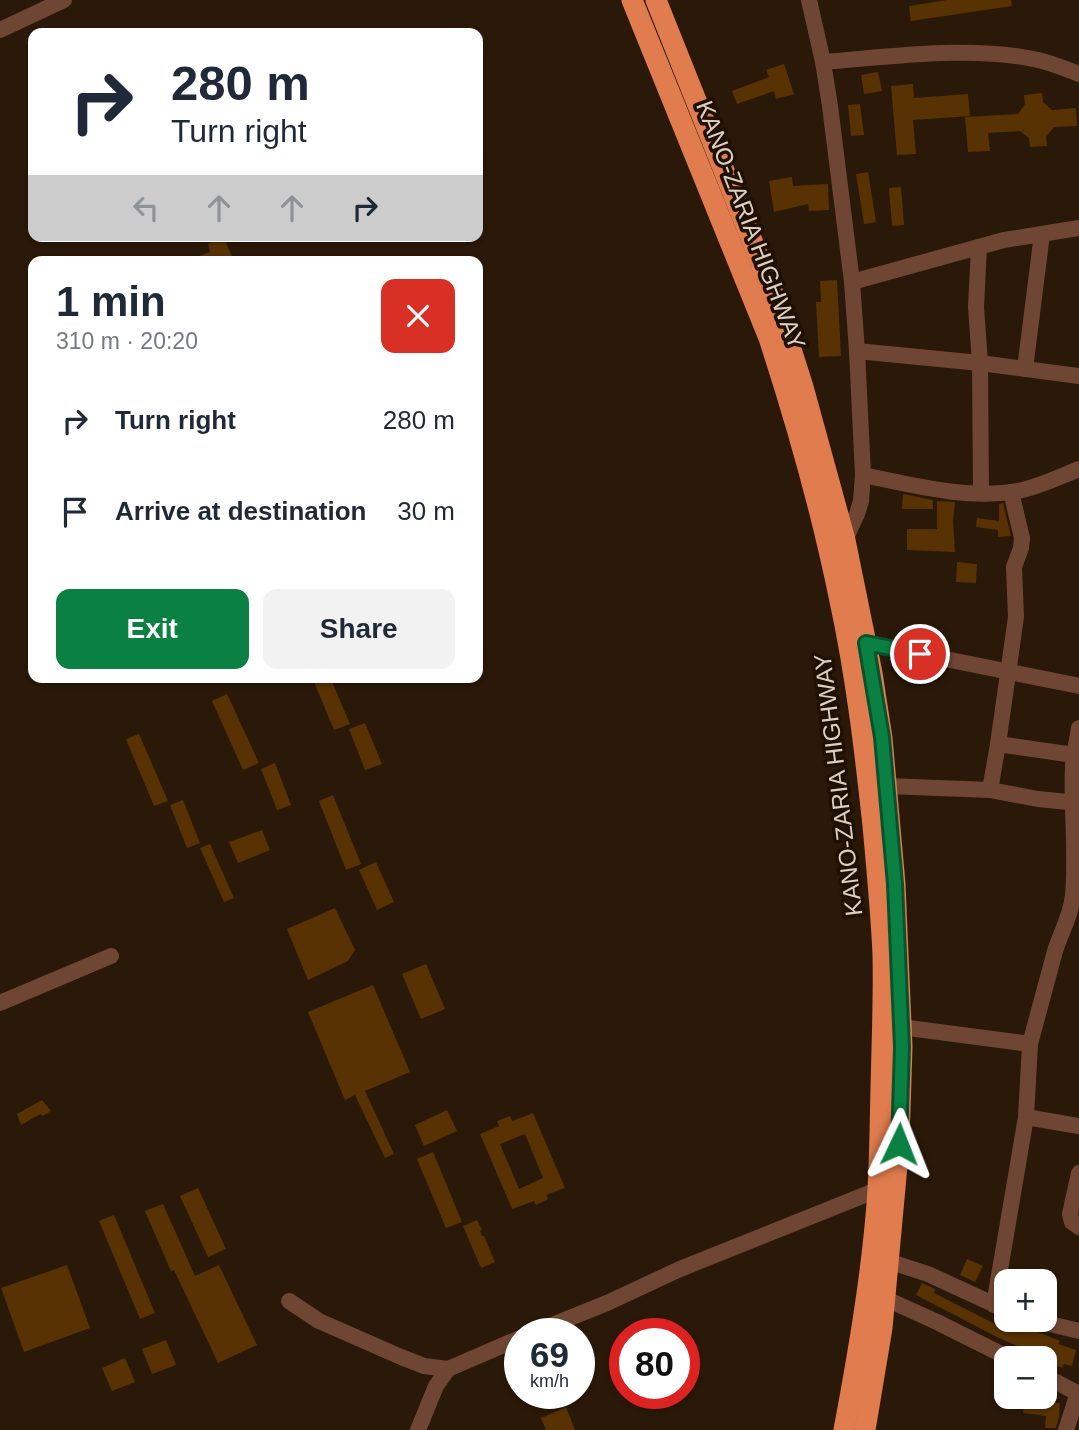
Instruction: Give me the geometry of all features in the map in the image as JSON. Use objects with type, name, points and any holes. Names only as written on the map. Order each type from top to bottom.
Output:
[{"type":"highway","name":"KANO-ZARIA HIGHWAY","points":[[632,0],[769,338],[806,459],[841,601],[854,673],[863,734],[880,907],[883,1024],[877,1190],[867,1292],[844,1430]]},
{"type":"highway","name":"KANO-ZARIA HIGHWAY","points":[[656,0],[774,296],[811,413],[845,540],[882,737],[895,884],[901,1027],[899,1144],[882,1328],[865,1430]]},
{"type":"street","points":[[0,30],[64,0]]},
{"type":"street","points":[[808,0],[830,106],[852,282],[857,351],[863,475],[857,514],[845,540]]},
{"type":"street","points":[[822,62],[944,54],[990,54],[1071,67],[1079,74]]},
{"type":"street","points":[[852,282],[1003,240],[1079,228]]},
{"type":"street","points":[[1025,369],[1042,234]]},
{"type":"street","points":[[979,247],[976,307],[980,362],[981,493]]},
{"type":"street","points":[[857,351],[980,362],[1079,376]]},
{"type":"street","points":[[863,475],[932,488],[997,494],[1040,485],[1079,469]]},
{"type":"street","points":[[990,790],[1016,617],[1014,567],[1022,538],[1011,492]]},
{"type":"street","points":[[866,643],[1079,686]]},
{"type":"street","points":[[1005,1269],[1026,1117],[1030,1044],[1060,937],[1073,924],[1076,803],[1074,755],[1079,728]]},
{"type":"street","points":[[998,744],[1074,755]]},
{"type":"street","points":[[887,786],[990,790],[1076,803]]},
{"type":"street","points":[[0,1003],[111,956]]},
{"type":"street","points":[[901,1027],[1030,1044]]},
{"type":"street","points":[[1026,1117],[1079,1126]]},
{"type":"street","points":[[1079,1172],[1070,1214],[1072,1222],[1079,1227]]},
{"type":"street","points":[[570,1318],[680,1269],[877,1190]]},
{"type":"street","points":[[888,1261],[928,1273],[994,1304]]},
{"type":"street","points":[[884,1298],[994,1350]]},
{"type":"street","points":[[289,1301],[319,1321],[424,1366],[448,1369],[504,1345]]},
{"type":"street","points":[[1057,1326],[1079,1331]]},
{"type":"street","points":[[418,1430],[436,1386],[448,1369]]},
{"type":"street","points":[[1057,1383],[1078,1394],[1066,1430]]},
{"type":"building","points":[[947,0],[1011,0],[1012,6],[911,21],[909,6]]},
{"type":"building","points":[[784,64],[794,94],[776,99],[774,91],[737,104],[732,91],[769,77],[766,70]]},
{"type":"building","points":[[878,72],[882,91],[864,94],[861,75]]},
{"type":"building","points":[[913,84],[914,98],[968,94],[970,116],[913,120],[916,154],[897,155],[891,86]]},
{"type":"building","points":[[1042,93],[1043,102],[1052,110],[1076,108],[1077,126],[1054,127],[1046,137],[1047,146],[1030,147],[1029,138],[1020,131],[988,133],[990,151],[968,152],[965,117],[1018,114],[1025,104],[1024,95]]},
{"type":"building","points":[[860,104],[864,135],[851,136],[848,105]]},
{"type":"building","points":[[868,172],[876,222],[864,224],[856,174]]},
{"type":"building","points":[[792,177],[793,186],[828,184],[829,210],[809,211],[808,204],[774,212],[769,181]]},
{"type":"building","points":[[901,187],[904,225],[892,226],[889,188]]},
{"type":"building","points":[[226,242],[232,256],[199,256],[210,252],[208,244]]},
{"type":"building","points":[[837,280],[841,356],[819,357],[816,302],[821,302],[820,281]]},
{"type":"building","points":[[903,494],[933,500],[933,509],[902,509]]},
{"type":"building","points":[[937,501],[955,502],[955,552],[907,550],[907,529],[937,529]]},
{"type":"building","points":[[1003,503],[1011,536],[998,537],[998,530],[976,527],[977,518],[999,521],[999,504]]},
{"type":"building","points":[[957,562],[977,564],[976,583],[956,582]]},
{"type":"building","points":[[314,683],[333,683],[350,724],[334,730]]},
{"type":"building","points":[[227,694],[259,763],[243,770],[212,701]]},
{"type":"building","points":[[365,723],[382,764],[365,770],[349,729]]},
{"type":"building","points":[[139,734],[168,801],[154,806],[126,739]]},
{"type":"building","points":[[275,763],[291,805],[277,810],[261,769]]},
{"type":"building","points":[[333,795],[361,864],[346,870],[319,801]]},
{"type":"building","points":[[183,800],[200,843],[187,848],[170,805]]},
{"type":"building","points":[[262,830],[270,850],[238,863],[229,842]]},
{"type":"building","points":[[210,844],[234,898],[224,902],[200,848]]},
{"type":"building","points":[[376,862],[394,902],[377,910],[359,870]]},
{"type":"building","points":[[335,908],[355,950],[348,961],[308,980],[287,929]]},
{"type":"building","points":[[426,964],[445,1009],[421,1019],[402,974]]},
{"type":"building","points":[[373,985],[410,1072],[365,1091],[394,1154],[385,1158],[355,1095],[345,1100],[308,1012]]},
{"type":"building","points":[[42,1100],[51,1111],[21,1125],[17,1114]]},
{"type":"building","points":[[447,1110],[457,1131],[424,1146],[415,1125]]},
{"type":"building","points":[[533,1113],[565,1188],[546,1195],[548,1199],[536,1205],[534,1201],[512,1209],[480,1134],[499,1126],[497,1121],[510,1116],[512,1121]],"holes":[[[525,1134],[543,1178],[519,1189],[500,1144]]]},
{"type":"building","points":[[433,1152],[462,1222],[446,1228],[417,1159]]},
{"type":"building","points":[[198,1188],[226,1249],[208,1257],[180,1196]]},
{"type":"building","points":[[163,1204],[195,1276],[219,1265],[257,1345],[218,1363],[174,1270],[171,1271],[145,1211]]},
{"type":"building","points":[[114,1215],[155,1313],[140,1319],[99,1221]]},
{"type":"building","points":[[477,1220],[495,1262],[481,1268],[463,1226]]},
{"type":"building","points":[[967,1259],[983,1266],[975,1282],[960,1275]]},
{"type":"building","points":[[67,1265],[90,1328],[24,1352],[1,1288]]},
{"type":"building","points":[[922,1283],[935,1289],[934,1293],[994,1323],[994,1332],[1038,1332],[1060,1341],[1058,1344],[1076,1350],[1072,1366],[1057,1366],[1057,1346],[1018,1346],[916,1295]]},
{"type":"building","points":[[166,1340],[176,1365],[152,1374],[142,1349]]},
{"type":"building","points":[[125,1358],[135,1382],[112,1391],[102,1368]]},
{"type":"building","points":[[1057,1403],[1060,1403],[1056,1428],[1045,1428],[1046,1416],[1023,1413],[1024,1409],[1057,1409]]},
{"type":"building","points":[[567,1409],[575,1430],[546,1430],[541,1418]]},
{"type":"route","points":[[899,1144],[902,1047],[895,884],[882,737],[866,643],[920,654]]}]
